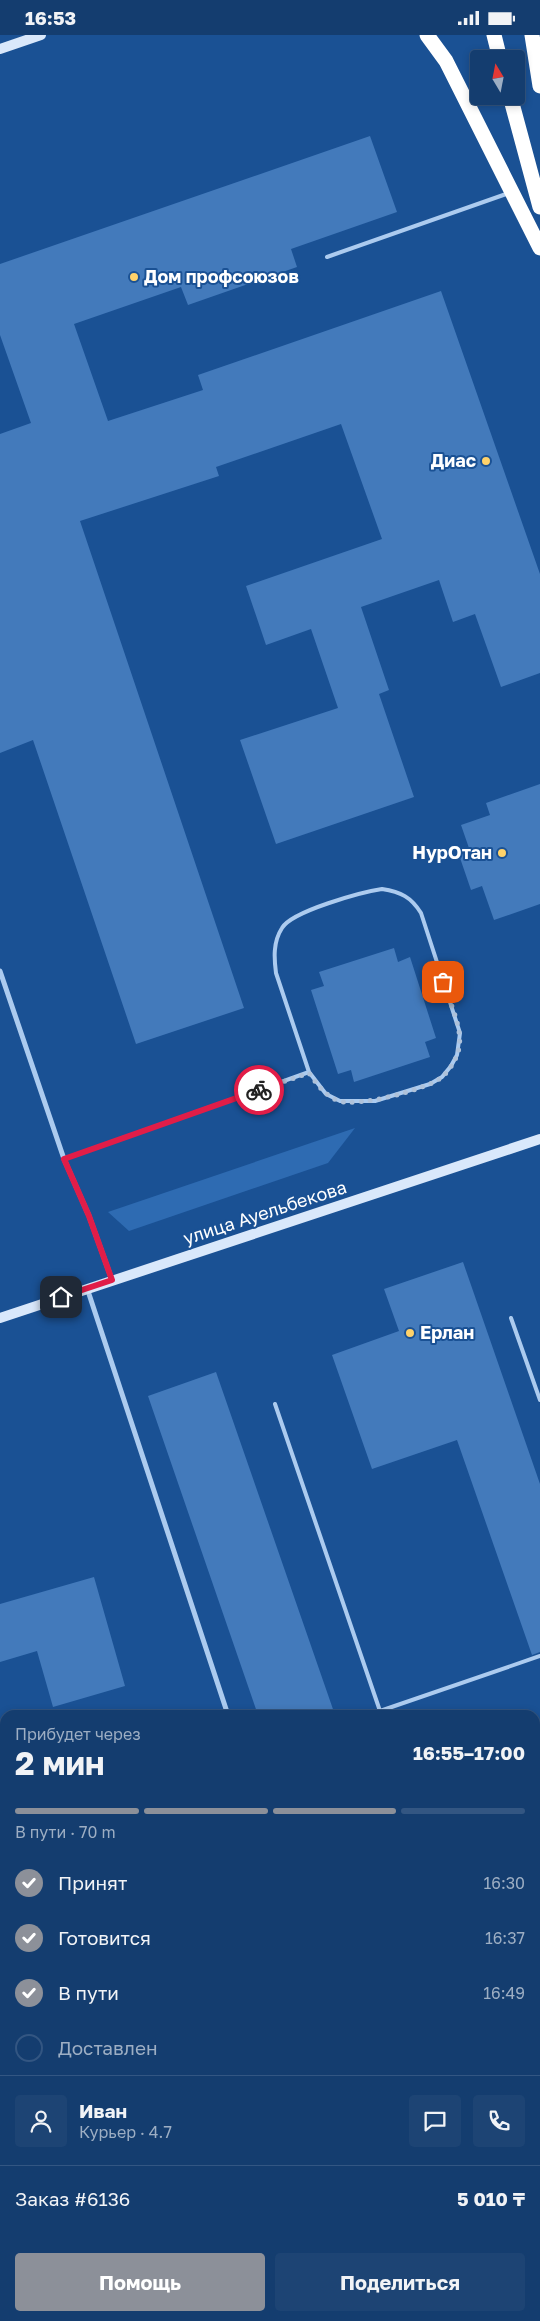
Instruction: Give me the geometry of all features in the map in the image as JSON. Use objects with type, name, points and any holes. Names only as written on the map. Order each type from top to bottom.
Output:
[{"type":"highway","points":[[427,35],[446,61],[540,248]]},
{"type":"highway","points":[[494,35],[498,50]]},
{"type":"highway","points":[[532,35],[540,86]]},
{"type":"highway","points":[[512,105],[540,207]]},
{"type":"street","points":[[0,49],[41,35]]},
{"type":"street","points":[[0,971],[64,1159],[89,1216],[112,1280]]},
{"type":"street","name":"улица Ауельбекова","points":[[0,1318],[540,1139]]},
{"type":"street","points":[[87,1288],[226,1710]]},
{"type":"lane","points":[[327,257],[512,193]]},
{"type":"lane","points":[[382,889],[399,892],[413,900],[421,913],[460,1033],[457,1055],[442,1077],[430,1084],[376,1101],[340,1101],[326,1094],[309,1073],[276,973],[275,945],[282,926],[299,914],[368,891],[382,889]]},
{"type":"lane","points":[[64,1159],[309,1073]]},
{"type":"lane","points":[[511,1318],[540,1400]]},
{"type":"lane","points":[[275,1404],[380,1710]]},
{"type":"lane","points":[[390,1710],[540,1657]]},
{"type":"shaded area","points":[[355,1128],[328,1163],[129,1231],[108,1212]]},
{"type":"building","points":[[370,136],[397,212],[291,249],[297,267],[188,305],[181,287],[74,324],[108,421],[203,390],[198,375],[441,291],[540,574],[540,673],[501,687],[475,614],[453,622],[439,580],[361,607],[389,690],[379,694],[414,797],[276,844],[240,740],[338,708],[311,629],[266,645],[246,586],[382,539],[341,424],[216,467],[219,476],[80,521],[244,1008],[136,1044],[33,740],[0,753],[0,434],[31,423],[0,335],[0,264]]},
{"type":"building","name":"НурОтан","points":[[540,784],[540,904],[494,920],[482,886],[471,890],[459,855],[470,851],[461,825],[490,815],[486,803]]},
{"type":"building","points":[[394,948],[398,962],[410,957],[436,1038],[425,1042],[430,1057],[354,1082],[351,1070],[338,1074],[311,990],[324,986],[319,972]]},
{"type":"building","points":[[463,1262],[540,1484],[540,1652],[532,1655],[457,1440],[372,1469],[332,1355],[399,1331],[384,1289]]},
{"type":"building","points":[[216,1372],[333,1710],[256,1710],[148,1396]]},
{"type":"building","points":[[94,1577],[125,1686],[53,1707],[37,1651],[0,1662],[0,1604]]},
{"type":"way so far","points":[[259,1090],[309,1073],[326,1094],[340,1101],[376,1101],[430,1084],[442,1077],[457,1055],[460,1043],[460,1033],[443,982]]},
{"type":"place","name":"Дом профсоюзов","points":[[134,277]]},
{"type":"place","name":"Диас","points":[[486,461]]},
{"type":"place","name":"НурОтан","points":[[502,853]]},
{"type":"place","name":"Ерлан","points":[[410,1333]]},
{"type":"route","points":[[61,1297],[112,1280],[89,1216],[64,1159],[259,1090]]}]
